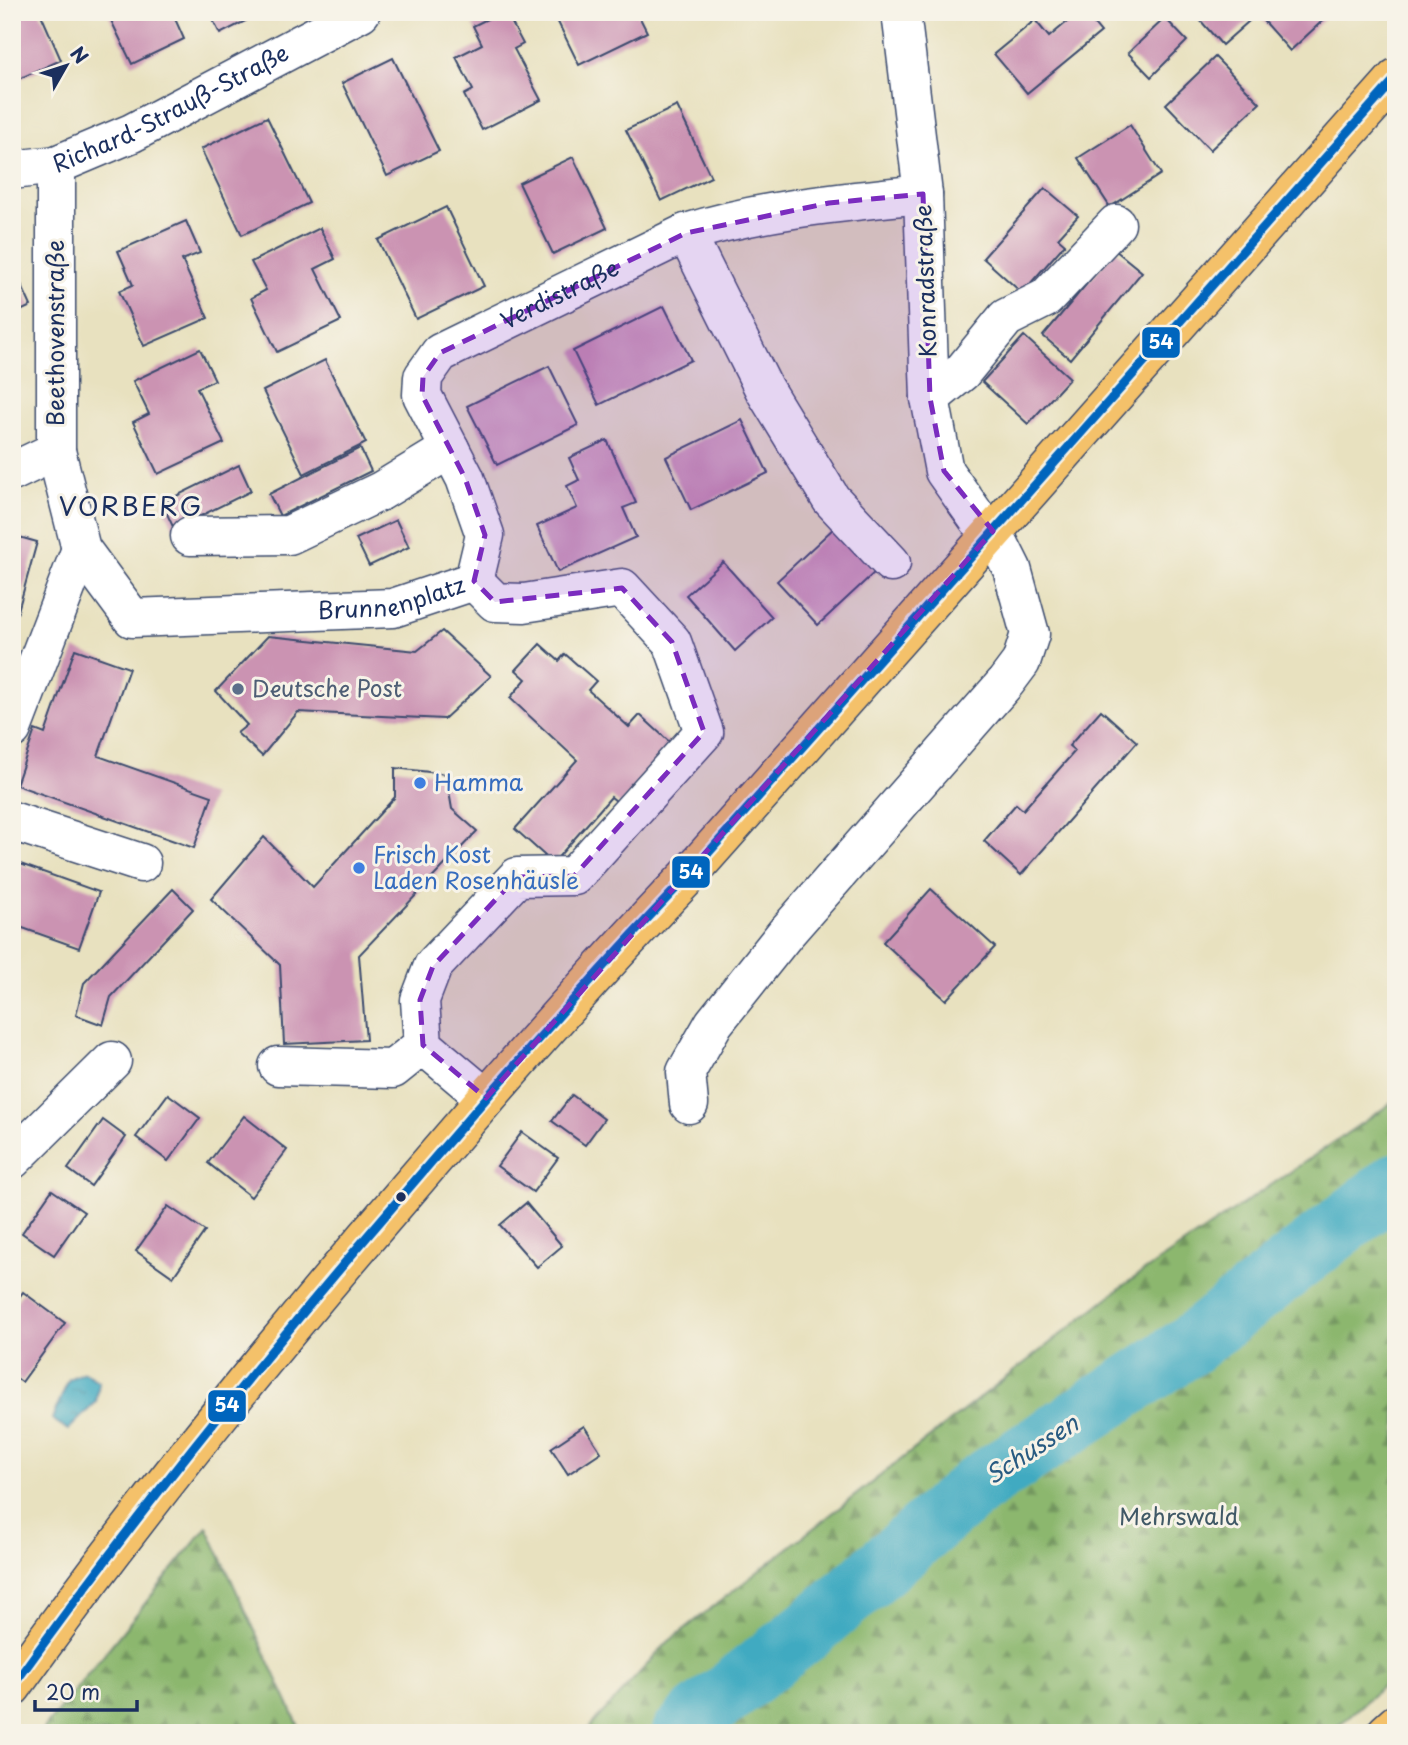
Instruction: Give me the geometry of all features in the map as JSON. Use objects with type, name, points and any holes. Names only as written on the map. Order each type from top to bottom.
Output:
[{"type":"main road","points":[[12,1687],[73,1602],[301,1312],[601,967],[695,868],[1396,78]]},
{"type":"main road","points":[[1386,1733],[1396,1724]]},
{"type":"street","name":"Richard-Strauß-Straße","points":[[12,170],[56,165],[132,133],[361,12]]},
{"type":"street","name":"Konradstraße","points":[[690,1104],[686,1072],[714,1023],[785,934],[1021,662],[1030,634],[1012,569],[993,531],[978,519],[944,471],[930,398],[923,194],[901,12]]},
{"type":"street","name":"Beethovenstraße","points":[[12,472],[56,451],[56,165]]},
{"type":"street","name":"Verdistraße","points":[[474,581],[485,535],[465,478],[422,395],[423,377],[440,352],[686,233],[709,226],[829,203],[923,194]]},
{"type":"street","points":[[930,398],[962,372],[1006,318],[1046,298],[1116,223]]},
{"type":"street","points":[[686,233],[764,389],[831,499],[891,563]]},
{"type":"street","points":[[190,536],[289,535],[382,491],[450,449]]},
{"type":"street","name":"Brunnenplatz","points":[[56,451],[81,549],[132,618],[393,608],[474,581],[495,602],[524,603],[622,588],[672,642],[704,732],[573,876],[517,877],[433,966],[419,1000],[423,1045]]},
{"type":"street","points":[[12,729],[81,549]]},
{"type":"street","points":[[12,821],[141,863]]},
{"type":"street","points":[[278,1066],[393,1069],[423,1045],[486,1098]]},
{"type":"street","points":[[12,1160],[112,1061]]},
{"type":"highlighted area","points":[[923,194],[930,398],[944,471],[993,531],[486,1098],[423,1045],[420,1000],[433,966],[517,877],[574,876],[704,732],[672,642],[622,588],[495,602],[474,581],[485,535],[465,478],[422,395],[423,377],[440,353],[686,233],[829,203]]},
{"type":"green space","name":"Mehrswald","points":[[1396,1100],[1396,1674],[1330,1733],[584,1733],[668,1642],[1124,1285]]},
{"type":"green space","points":[[207,1527],[302,1733],[40,1733]]},
{"type":"water","points":[[84,1372],[99,1382],[96,1402],[68,1430],[52,1419],[69,1379]]},
{"type":"building","points":[[12,12],[40,12],[61,60],[12,82]]},
{"type":"building","points":[[107,12],[172,12],[184,39],[132,64]]},
{"type":"building","points":[[209,12],[263,12],[220,34]]},
{"type":"building","points":[[506,12],[523,44],[514,49],[541,100],[482,130],[464,95],[473,90],[456,57],[482,44],[473,26]]},
{"type":"building","points":[[553,12],[637,12],[647,32],[579,65]]},
{"type":"building","points":[[1079,12],[1084,12],[1101,32],[1027,93],[994,54],[1035,20],[1049,37]]},
{"type":"building","points":[[1209,12],[1332,12],[1290,51],[1257,14],[1222,45],[1200,20]]},
{"type":"building","points":[[1165,18],[1187,41],[1151,77],[1128,53]]},
{"type":"building","points":[[1215,57],[1260,103],[1210,150],[1166,104]]},
{"type":"building","points":[[393,58],[439,151],[387,176],[342,83]]},
{"type":"building","points":[[677,106],[711,177],[661,201],[626,130]]},
{"type":"building","points":[[267,117],[309,203],[242,235],[201,149]]},
{"type":"building","points":[[1130,125],[1161,174],[1110,207],[1078,158]]},
{"type":"building","points":[[573,157],[607,228],[553,254],[519,183]]},
{"type":"building","points":[[1045,188],[1078,216],[1058,238],[1065,244],[1022,293],[983,258]]},
{"type":"building","points":[[446,207],[484,286],[416,319],[378,240]]},
{"type":"building","points":[[186,221],[200,253],[182,260],[208,318],[144,346],[119,291],[133,285],[118,251]]},
{"type":"building","points":[[320,228],[335,259],[315,269],[341,321],[277,352],[251,298],[266,290],[251,262]]},
{"type":"building","points":[[1115,250],[1142,272],[1070,359],[1043,336]]},
{"type":"building","points":[[12,264],[31,306],[12,315]]},
{"type":"building","points":[[664,306],[691,360],[599,405],[573,351]]},
{"type":"building","points":[[1024,336],[1070,378],[1028,424],[982,382]]},
{"type":"building","points":[[200,349],[215,380],[197,388],[224,443],[158,474],[133,422],[149,414],[133,381]]},
{"type":"building","points":[[325,360],[366,443],[304,474],[263,391]]},
{"type":"building","points":[[549,366],[578,425],[497,465],[467,406]]},
{"type":"building","points":[[742,420],[768,473],[691,510],[666,457]]},
{"type":"building","points":[[607,440],[636,503],[623,508],[636,537],[558,572],[537,526],[577,508],[567,486],[579,480],[569,458]]},
{"type":"building","points":[[360,448],[371,471],[280,516],[269,494]]},
{"type":"building","points":[[239,465],[251,491],[174,529],[162,503]]},
{"type":"building","points":[[396,520],[409,547],[369,566],[356,539]]},
{"type":"building","points":[[835,527],[876,571],[818,625],[777,581]]},
{"type":"building","points":[[12,535],[37,542],[16,618],[12,617]]},
{"type":"building","points":[[723,562],[772,617],[735,651],[686,595]]},
{"type":"building","points":[[442,631],[491,676],[444,719],[298,712],[262,756],[237,733],[247,725],[216,691],[268,636],[417,651]]},
{"type":"building","points":[[540,644],[559,661],[565,654],[596,681],[588,690],[629,727],[640,715],[674,746],[621,805],[611,797],[553,863],[515,829],[577,760],[510,698],[526,679],[516,670]]},
{"type":"building","points":[[75,649],[129,668],[98,756],[212,796],[194,848],[16,785],[35,730],[45,734]]},
{"type":"building","points":[[1101,710],[1137,742],[1021,875],[984,841],[1016,804],[1023,810],[1075,751],[1069,746]]},
{"type":"building","points":[[395,768],[446,774],[452,809],[477,831],[359,955],[366,1040],[284,1044],[280,965],[211,899],[264,837],[313,887],[395,797]]},
{"type":"building","points":[[12,861],[99,892],[79,948],[20,927],[12,947]]},
{"type":"building","points":[[173,889],[193,909],[111,997],[103,1025],[76,1015],[84,983]]},
{"type":"building","points":[[931,889],[995,947],[946,1000],[883,942]]},
{"type":"building","points":[[168,1094],[200,1118],[168,1161],[136,1137]]},
{"type":"building","points":[[572,1095],[604,1119],[585,1145],[552,1121]]},
{"type":"building","points":[[244,1116],[287,1150],[251,1197],[208,1163]]},
{"type":"building","points":[[103,1120],[126,1137],[91,1186],[68,1169]]},
{"type":"building","points":[[522,1132],[558,1158],[533,1192],[497,1166]]},
{"type":"building","points":[[52,1190],[84,1212],[54,1255],[22,1233]]},
{"type":"building","points":[[526,1203],[562,1246],[537,1267],[500,1225]]},
{"type":"building","points":[[168,1206],[205,1231],[173,1277],[136,1251]]},
{"type":"building","points":[[23,1292],[65,1323],[22,1382],[12,1375],[12,1307]]},
{"type":"building","points":[[584,1426],[601,1452],[568,1474],[551,1448]]},
{"type":"waterway","name":"Schussen","points":[[682,1733],[696,1718],[811,1628],[977,1486],[1189,1346],[1396,1183]]},
{"type":"transit line","name":"54","points":[[12,1687],[106,1559],[204,1434],[441,1150],[1396,78]]},
{"type":"place","name":"Deutsche Post","points":[[238,689]]},
{"type":"place","name":"Hamma","points":[[420,783]]},
{"type":"place","name":"Frisch Kost Laden Rosenhäusle","points":[[359,868]]},
{"type":"district","name":"VORBERG","points":[[131,507]]}]
